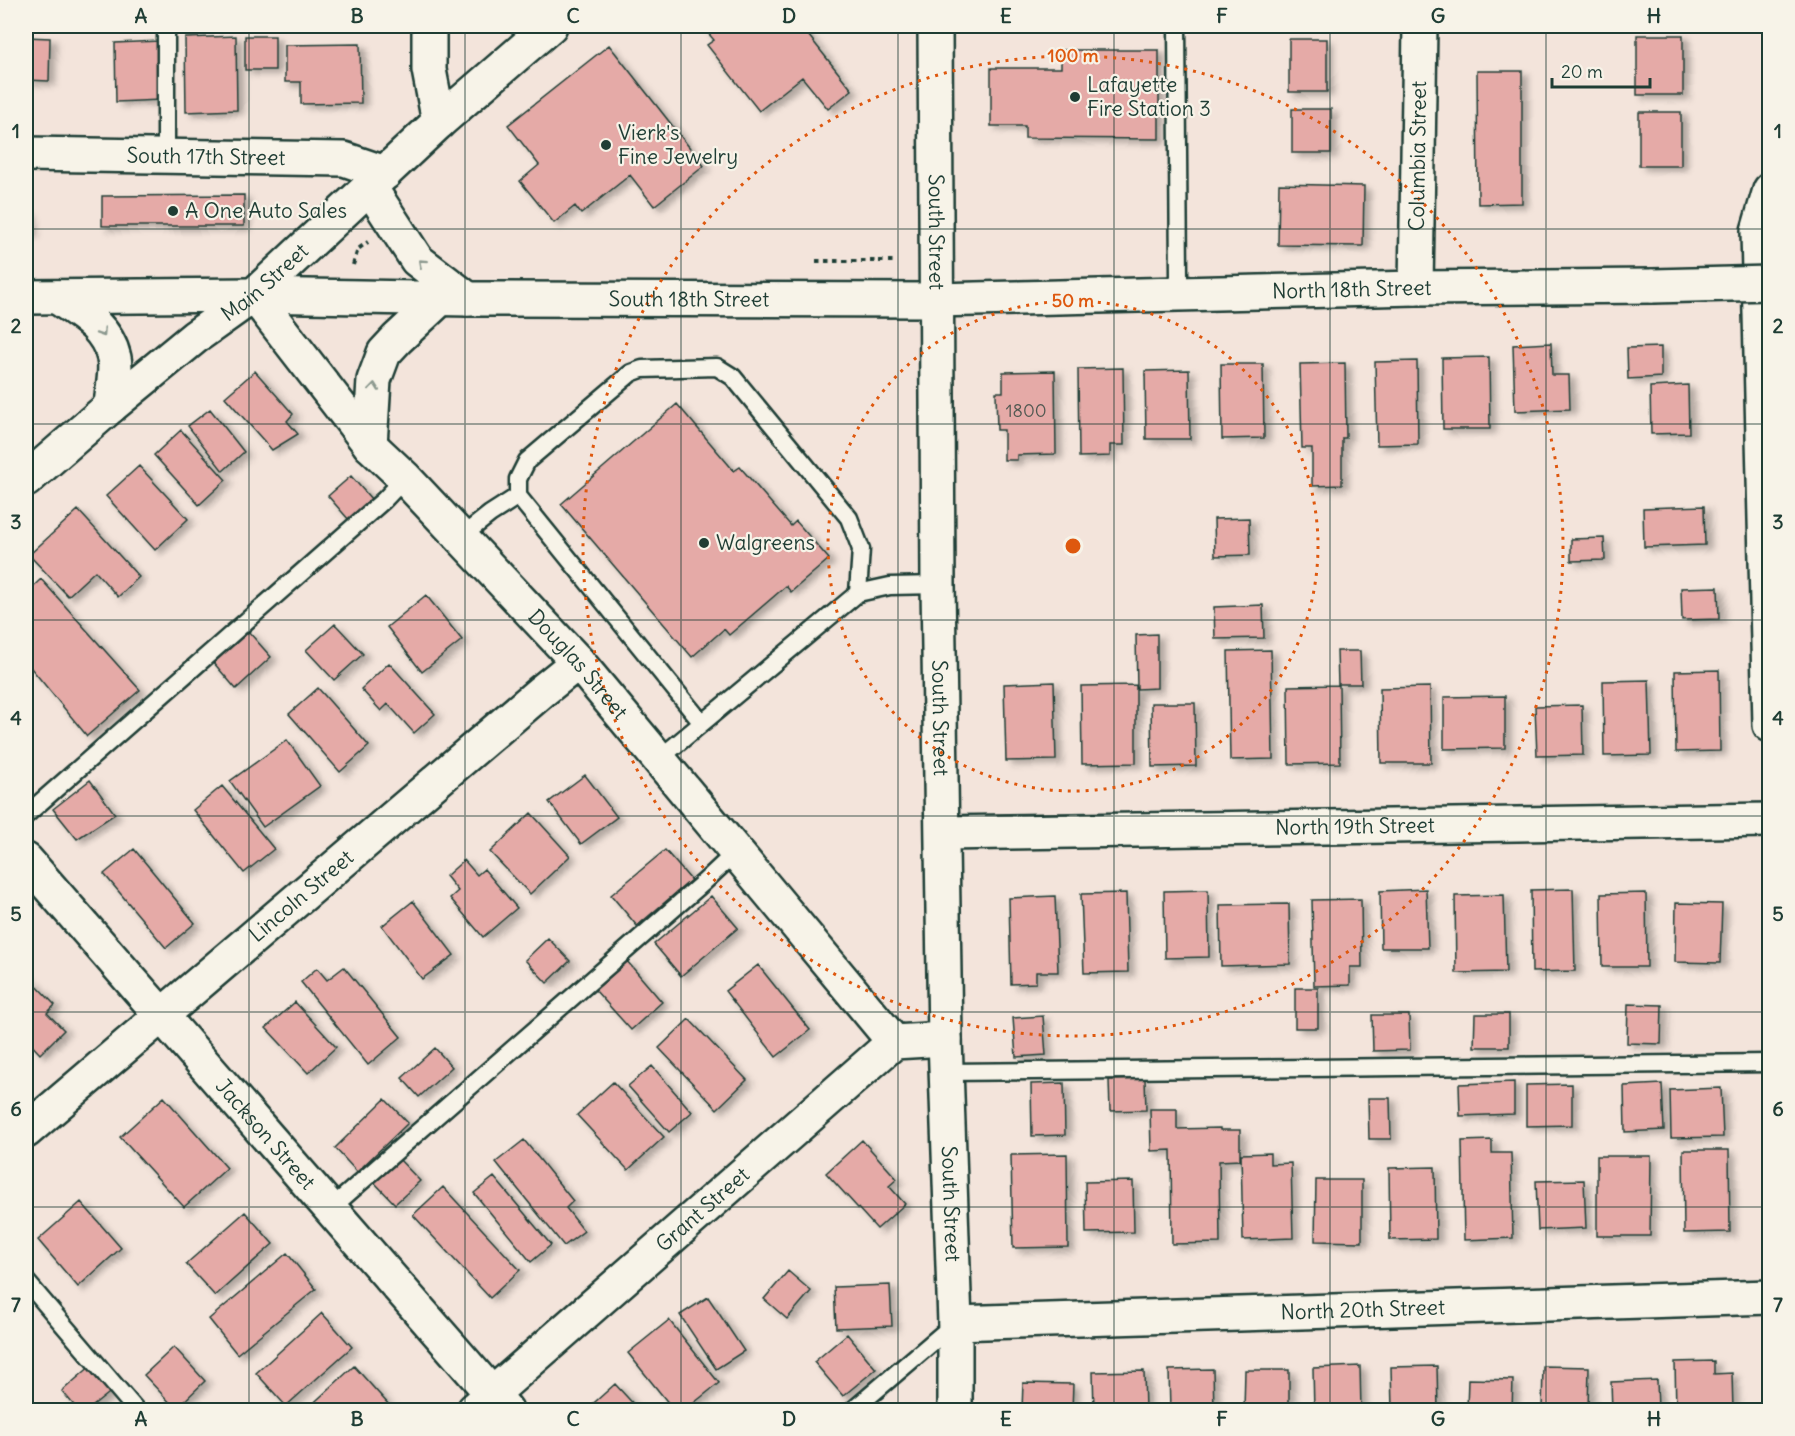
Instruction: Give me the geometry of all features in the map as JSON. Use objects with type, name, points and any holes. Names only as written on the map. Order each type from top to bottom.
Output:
[{"type":"street","points":[[429,26],[429,70],[439,122]]},
{"type":"street","name":"Main Street","points":[[26,480],[111,406],[195,338],[254,295],[439,122],[550,26]]},
{"type":"street","name":"South Street","points":[[935,26],[938,585],[945,1039],[955,1323],[955,1410]]},
{"type":"street","name":"Columbia Street","points":[[1416,288],[1420,26]]},
{"type":"street","name":"South 17th Street","points":[[26,154],[344,159],[377,180]]},
{"type":"street","points":[[370,445],[374,380],[384,353],[397,339],[454,298],[417,261],[377,180]]},
{"type":"street","points":[[1770,190],[1758,231],[1770,725]]},
{"type":"street","name":"North 18th Street","points":[[936,300],[1416,288],[1770,283]]},
{"type":"street","name":"South 18th Street","points":[[41,297],[254,295],[936,300]]},
{"type":"street","name":"Douglas Street","points":[[254,295],[370,445],[405,478],[578,662],[894,1042]]},
{"type":"street","points":[[41,297],[92,320],[104,333],[114,358],[111,406]]},
{"type":"street","name":"Lincoln Street","points":[[26,1131],[578,662]]},
{"type":"street","name":"North 19th Street","points":[[943,833],[1770,820]]},
{"type":"street","name":"Jackson Street","points":[[26,860],[330,1209],[491,1405]]},
{"type":"street","points":[[894,1042],[945,1039]]},
{"type":"street","name":"Grant Street","points":[[491,1405],[894,1042]]},
{"type":"street","name":"North 20th Street","points":[[955,1323],[1770,1297]]},
{"type":"lane","points":[[166,26],[166,157]]},
{"type":"lane","points":[[1177,26],[1179,278]]},
{"type":"lane","points":[[702,723],[518,496],[518,479],[527,461],[631,373],[642,369],[717,367],[733,377],[849,518],[861,549],[858,593]]},
{"type":"lane","points":[[26,815],[384,500],[405,478]]},
{"type":"lane","points":[[461,537],[518,496]]},
{"type":"lane","points":[[659,759],[858,593],[890,586],[938,585]]},
{"type":"lane","points":[[330,1209],[736,852]]},
{"type":"lane","points":[[946,1072],[1770,1063]]},
{"type":"lane","points":[[26,1281],[136,1410]]},
{"type":"lane","points":[[853,1410],[955,1323]]},
{"type":"path","points":[[353,266],[358,249]]},
{"type":"path","points":[[816,261],[895,261]]},
{"type":"building","points":[[702,26],[801,26],[852,90],[828,109],[802,77],[759,111],[707,45],[714,40]]},
{"type":"building","points":[[1637,35],[1683,35],[1683,95],[1637,95]]},
{"type":"building","points":[[236,36],[237,110],[186,112],[185,38]]},
{"type":"building","points":[[245,36],[275,36],[275,70],[245,70]]},
{"type":"building","points":[[26,37],[50,38],[49,81],[26,80]]},
{"type":"building","points":[[1289,39],[1327,39],[1327,92],[1289,92]]},
{"type":"building","points":[[159,41],[161,100],[116,102],[115,43]]},
{"type":"building","points":[[360,44],[361,103],[301,104],[301,82],[285,82],[285,45]]},
{"type":"building","name":"Vierk's Fine Jewelry","points":[[609,45],[704,166],[654,206],[630,175],[581,214],[575,206],[554,223],[520,181],[539,165],[508,125]]},
{"type":"building","name":"Lafayette Fire Station 3","points":[[1061,50],[1159,50],[1159,139],[1025,138],[1025,126],[991,126],[991,68],[1061,68]]},
{"type":"building","points":[[1477,71],[1522,71],[1522,203],[1478,204]]},
{"type":"building","points":[[1292,109],[1331,109],[1331,153],[1292,153]]},
{"type":"building","points":[[1639,112],[1681,112],[1681,166],[1639,166]]},
{"type":"building","points":[[1279,184],[1364,186],[1363,246],[1278,245]]},
{"type":"building","name":"A One Auto Sales","points":[[244,195],[244,226],[102,226],[102,196]]},
{"type":"building","points":[[26,212],[30,212],[31,234],[26,234]]},
{"type":"building","points":[[1551,343],[1552,375],[1569,375],[1570,409],[1515,411],[1513,345]]},
{"type":"building","points":[[1661,347],[1661,377],[1628,379],[1627,348]]},
{"type":"building","points":[[1489,357],[1490,429],[1443,429],[1442,358]]},
{"type":"building","points":[[1417,361],[1418,444],[1377,445],[1375,362]]},
{"type":"building","points":[[1345,363],[1346,438],[1342,438],[1342,485],[1312,486],[1312,448],[1302,448],[1300,364]]},
{"type":"building","points":[[1221,364],[1263,364],[1264,438],[1222,439]]},
{"type":"building","points":[[1123,368],[1124,445],[1110,445],[1110,456],[1079,457],[1078,369]]},
{"type":"building","points":[[1189,370],[1190,439],[1146,439],[1145,371]]},
{"type":"building","points":[[255,371],[293,414],[287,421],[298,434],[272,450],[225,397]]},
{"type":"building","points":[[1055,371],[1056,454],[1017,455],[1017,460],[1004,460],[1004,430],[997,430],[996,392],[1003,392],[1003,372]]},
{"type":"building","points":[[1688,385],[1689,433],[1651,434],[1650,387]]},
{"type":"building","name":"Walgreens","points":[[677,404],[734,471],[740,467],[791,526],[796,521],[829,559],[791,592],[786,586],[729,635],[724,629],[692,657],[561,504]]},
{"type":"building","points":[[210,409],[244,452],[223,471],[188,426]]},
{"type":"building","points":[[181,430],[226,480],[199,505],[154,455]]},
{"type":"building","points":[[139,466],[188,519],[155,550],[106,496]]},
{"type":"building","points":[[351,476],[372,500],[349,520],[328,496]]},
{"type":"building","points":[[1704,506],[1705,545],[1644,547],[1643,508]]},
{"type":"building","points":[[78,510],[139,577],[118,597],[95,571],[68,596],[29,555]]},
{"type":"building","points":[[1249,518],[1250,555],[1215,556],[1214,519]]},
{"type":"building","points":[[1604,538],[1605,560],[1571,561],[1571,539]]},
{"type":"building","points":[[41,579],[140,690],[87,736],[26,662],[26,593]]},
{"type":"building","points":[[1718,587],[1719,619],[1682,620],[1681,588]]},
{"type":"building","points":[[426,595],[462,640],[422,672],[387,627]]},
{"type":"building","points":[[1263,605],[1264,638],[1215,639],[1214,607]]},
{"type":"building","points":[[335,624],[363,654],[334,680],[306,650]]},
{"type":"building","points":[[248,631],[271,657],[236,689],[213,662]]},
{"type":"building","points":[[1157,634],[1157,688],[1137,689],[1136,635]]},
{"type":"building","points":[[1271,650],[1273,759],[1230,760],[1228,651]]},
{"type":"building","points":[[1337,651],[1360,651],[1361,684],[1338,684]]},
{"type":"building","points":[[389,663],[435,714],[414,733],[388,704],[381,711],[361,689]]},
{"type":"building","points":[[1719,670],[1720,751],[1676,752],[1675,671]]},
{"type":"building","points":[[1649,680],[1651,755],[1604,756],[1603,681]]},
{"type":"building","points":[[1054,682],[1056,760],[1006,761],[1004,684]]},
{"type":"building","points":[[1136,685],[1136,763],[1082,764],[1081,686]]},
{"type":"building","points":[[1339,685],[1340,763],[1289,764],[1288,686]]},
{"type":"building","points":[[1430,687],[1431,763],[1381,763],[1380,688]]},
{"type":"building","points":[[318,688],[369,746],[340,772],[289,714]]},
{"type":"building","points":[[1505,696],[1505,748],[1444,749],[1444,697]]},
{"type":"building","points":[[1151,703],[1195,703],[1196,766],[1152,767]]},
{"type":"building","points":[[1582,705],[1583,755],[1537,756],[1535,706]]},
{"type":"building","points":[[287,740],[320,786],[263,827],[230,781]]},
{"type":"building","points":[[585,775],[617,817],[581,844],[549,802]]},
{"type":"building","points":[[90,780],[115,814],[77,839],[53,809]]},
{"type":"building","points":[[222,786],[274,849],[244,873],[193,810]]},
{"type":"building","points":[[531,813],[570,856],[530,894],[490,852]]},
{"type":"building","points":[[134,849],[195,923],[166,948],[104,874]]},
{"type":"building","points":[[665,850],[691,880],[637,926],[611,895]]},
{"type":"building","points":[[464,860],[477,875],[484,869],[517,908],[483,937],[450,898],[458,891],[446,876]]},
{"type":"building","points":[[1426,889],[1428,948],[1381,948],[1380,891]]},
{"type":"building","points":[[1573,889],[1575,971],[1532,972],[1531,890]]},
{"type":"building","points":[[1208,890],[1209,957],[1165,958],[1164,891]]},
{"type":"building","points":[[1126,893],[1128,972],[1084,973],[1081,894]]},
{"type":"building","points":[[1646,893],[1647,967],[1602,967],[1601,894]]},
{"type":"building","points":[[1504,895],[1506,972],[1456,973],[1455,896]]},
{"type":"building","points":[[711,896],[738,928],[681,976],[654,944]]},
{"type":"building","points":[[1055,896],[1058,972],[1036,972],[1036,983],[1011,984],[1009,898]]},
{"type":"building","points":[[1361,899],[1362,967],[1350,967],[1350,985],[1314,986],[1312,900]]},
{"type":"building","points":[[413,901],[454,955],[422,979],[382,926]]},
{"type":"building","points":[[1676,903],[1722,904],[1720,963],[1675,962]]},
{"type":"building","points":[[1289,904],[1290,964],[1221,966],[1220,905]]},
{"type":"building","points":[[548,938],[570,961],[547,983],[525,960]]},
{"type":"building","points":[[627,961],[662,1002],[631,1030],[595,990]]},
{"type":"building","points":[[758,965],[810,1030],[776,1057],[725,991]]},
{"type":"building","points":[[344,967],[401,1037],[368,1065],[301,982],[317,968],[327,980]]},
{"type":"building","points":[[26,975],[55,1005],[47,1013],[64,1030],[40,1054],[26,1039]]},
{"type":"building","points":[[1295,988],[1318,988],[1318,1028],[1295,1028]]},
{"type":"building","points":[[295,1002],[336,1047],[308,1073],[266,1028]]},
{"type":"building","points":[[1628,1004],[1662,1005],[1661,1044],[1627,1043]]},
{"type":"building","points":[[1475,1014],[1509,1014],[1509,1047],[1474,1047]]},
{"type":"building","points":[[1372,1015],[1409,1015],[1410,1050],[1373,1051]]},
{"type":"building","points":[[1043,1016],[1046,1055],[1016,1057],[1013,1018]]},
{"type":"building","points":[[689,1019],[747,1080],[717,1109],[659,1048]]},
{"type":"building","points":[[435,1048],[452,1067],[419,1097],[402,1078]]},
{"type":"building","points":[[652,1066],[692,1112],[669,1132],[628,1086]]},
{"type":"building","points":[[1145,1079],[1146,1110],[1110,1111],[1109,1080]]},
{"type":"building","points":[[613,1082],[664,1137],[628,1170],[577,1115]]},
{"type":"building","points":[[1514,1082],[1514,1114],[1460,1116],[1459,1084]]},
{"type":"building","points":[[1064,1083],[1065,1135],[1032,1136],[1031,1084]]},
{"type":"building","points":[[1572,1084],[1572,1125],[1526,1126],[1526,1085]]},
{"type":"building","points":[[1662,1084],[1664,1130],[1625,1132],[1624,1086]]},
{"type":"building","points":[[1721,1088],[1723,1137],[1671,1138],[1670,1090]]},
{"type":"building","points":[[164,1097],[227,1168],[184,1207],[120,1137]]},
{"type":"building","points":[[1368,1098],[1390,1098],[1391,1139],[1369,1139]]},
{"type":"building","points":[[385,1099],[408,1123],[357,1172],[335,1148]]},
{"type":"building","points":[[1150,1109],[1177,1109],[1177,1129],[1240,1130],[1240,1160],[1219,1161],[1220,1243],[1172,1244],[1171,1150],[1151,1151]]},
{"type":"building","points":[[524,1140],[573,1201],[566,1208],[584,1231],[564,1246],[496,1162]]},
{"type":"building","points":[[862,1140],[897,1179],[889,1186],[905,1204],[877,1229],[826,1173]]},
{"type":"building","points":[[1492,1140],[1492,1153],[1511,1153],[1513,1238],[1464,1240],[1462,1141]]},
{"type":"building","points":[[1683,1150],[1729,1150],[1730,1232],[1684,1233]]},
{"type":"building","points":[[1270,1153],[1270,1164],[1291,1163],[1293,1238],[1243,1240],[1241,1154]]},
{"type":"building","points":[[1067,1154],[1068,1247],[1013,1248],[1011,1155]]},
{"type":"building","points":[[1597,1156],[1651,1156],[1650,1236],[1597,1236]]},
{"type":"building","points":[[397,1157],[420,1181],[395,1204],[372,1180]]},
{"type":"building","points":[[1435,1167],[1436,1239],[1390,1240],[1389,1168]]},
{"type":"building","points":[[494,1177],[551,1245],[531,1262],[474,1193]]},
{"type":"building","points":[[1316,1180],[1362,1180],[1362,1242],[1315,1241]]},
{"type":"building","points":[[1584,1180],[1586,1228],[1538,1230],[1536,1181]]},
{"type":"building","points":[[1133,1181],[1134,1232],[1086,1233],[1085,1182]]},
{"type":"building","points":[[443,1187],[520,1270],[490,1298],[413,1215]]},
{"type":"building","points":[[81,1202],[121,1248],[78,1287],[38,1240]]},
{"type":"building","points":[[245,1212],[273,1244],[215,1296],[186,1264]]},
{"type":"building","points":[[287,1253],[316,1289],[237,1354],[209,1319]]},
{"type":"building","points":[[788,1271],[811,1291],[787,1319],[764,1299]]},
{"type":"building","points":[[890,1285],[892,1326],[836,1328],[834,1287]]},
{"type":"building","points":[[708,1297],[744,1351],[716,1369],[680,1315]]},
{"type":"building","points":[[322,1313],[352,1347],[286,1406],[256,1373]]},
{"type":"building","points":[[669,1320],[719,1383],[685,1410],[674,1410],[628,1353]]},
{"type":"building","points":[[847,1334],[876,1369],[843,1396],[814,1362]]},
{"type":"building","points":[[174,1347],[205,1381],[176,1409],[144,1375]]},
{"type":"building","points":[[1714,1361],[1714,1374],[1732,1373],[1733,1410],[1676,1410],[1675,1362]]},
{"type":"building","points":[[92,1365],[113,1390],[88,1410],[78,1410],[62,1391]]},
{"type":"building","points":[[354,1366],[390,1406],[385,1410],[306,1410]]},
{"type":"building","points":[[1360,1366],[1361,1410],[1314,1410],[1313,1368]]},
{"type":"building","points":[[1437,1366],[1438,1410],[1392,1410],[1391,1367]]},
{"type":"building","points":[[1543,1366],[1589,1367],[1588,1410],[1542,1410]]},
{"type":"building","points":[[1213,1369],[1214,1410],[1170,1410],[1169,1370]]},
{"type":"building","points":[[1245,1370],[1289,1370],[1289,1410],[1244,1410]]},
{"type":"building","points":[[1144,1371],[1145,1410],[1094,1410],[1093,1372]]},
{"type":"building","points":[[1468,1379],[1513,1380],[1512,1410],[1467,1410]]},
{"type":"building","points":[[1657,1380],[1658,1410],[1612,1410],[1611,1382]]},
{"type":"building","points":[[1023,1383],[1073,1384],[1072,1410],[1022,1410]]},
{"type":"building","points":[[615,1384],[639,1410],[586,1410]]},
{"type":"building","points":[[905,1405],[905,1410],[875,1410],[875,1406]]},
{"type":"place","name":"Lafayette Fire Station 3","points":[[1075,97]]},
{"type":"place","name":"Vierk's Fine Jewelry","points":[[606,145]]},
{"type":"place","name":"A One Auto Sales","points":[[173,211]]},
{"type":"place","name":"Walgreens","points":[[704,543]]}]
